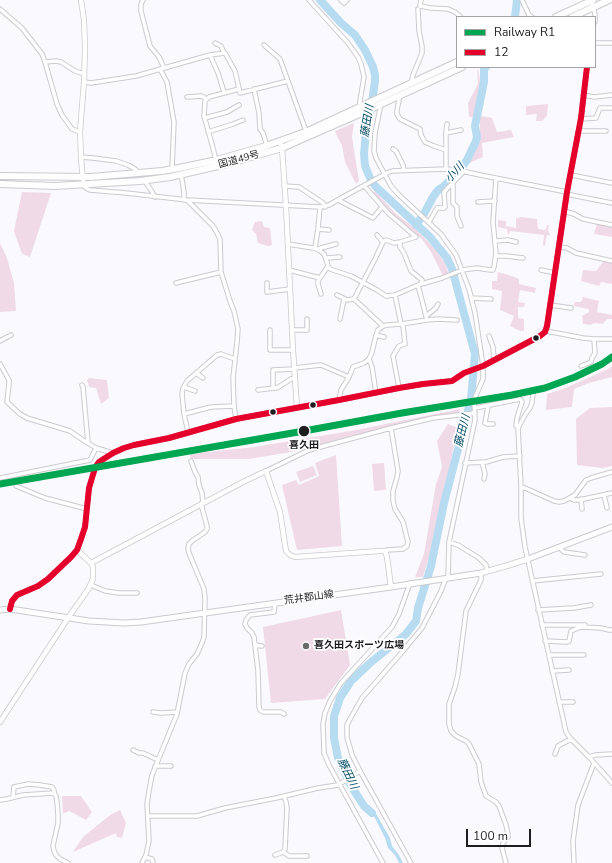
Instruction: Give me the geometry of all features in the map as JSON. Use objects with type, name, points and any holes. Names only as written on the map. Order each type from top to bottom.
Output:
[{"type":"highway","points":[[558,16],[592,2],[609,0]]},
{"type":"highway","points":[[573,16],[592,2]]},
{"type":"highway","name":"国道49号","points":[[380,102],[411,84],[456,62]]},
{"type":"highway","name":"国道49号","points":[[0,184],[40,186],[83,185],[144,180],[181,174],[267,146],[398,96],[460,68]]},
{"type":"highway","name":"国道49号","points":[[0,176],[82,177],[139,173],[216,163],[282,148],[359,110]]},
{"type":"main road","name":"荒井郡山線","points":[[0,610],[10,609],[89,621],[124,623],[141,622],[481,573],[528,559],[612,527]]},
{"type":"street","points":[[81,0],[84,20],[85,48],[80,157],[83,185],[90,190],[185,200],[325,207],[365,187],[392,171],[446,169],[496,178],[612,203]]},
{"type":"street","points":[[143,0],[141,4],[141,11],[150,46],[159,57],[167,82],[174,122],[172,169]]},
{"type":"street","points":[[310,0],[348,43],[362,64],[364,77],[359,110]]},
{"type":"street","points":[[341,0],[344,3],[347,0]]},
{"type":"street","points":[[421,0],[420,6],[448,9],[455,12],[459,16]]},
{"type":"street","points":[[522,0],[530,16]]},
{"type":"street","points":[[592,2],[595,16]]},
{"type":"street","points":[[0,9],[22,28],[39,51],[45,62],[57,104],[62,115],[72,129],[80,132]]},
{"type":"street","points":[[411,84],[422,53],[418,9]]},
{"type":"street","points":[[596,43],[612,42]]},
{"type":"street","points":[[215,43],[221,46],[235,71],[240,93],[288,81]]},
{"type":"street","points":[[264,44],[280,59],[306,131]]},
{"type":"street","points":[[84,82],[91,83],[136,76],[210,55],[224,53]]},
{"type":"street","points":[[210,55],[224,92]]},
{"type":"street","points":[[45,62],[61,62],[75,71],[84,74]]},
{"type":"street","points":[[10,609],[12,601],[17,595],[38,586],[48,579],[77,550],[85,527],[92,476],[99,462],[113,453],[124,448],[236,420],[398,388],[452,380],[494,360],[540,336],[546,331],[566,193],[571,175],[581,119],[587,68]]},
{"type":"street","points":[[206,99],[224,92],[239,89]]},
{"type":"street","points":[[254,89],[259,113],[260,129],[263,133],[267,146]]},
{"type":"street","points":[[583,96],[594,97],[612,95]]},
{"type":"street","points":[[187,97],[202,96],[206,99]]},
{"type":"street","points":[[398,96],[399,100],[397,114],[400,119],[420,129],[421,135],[425,142],[446,150]]},
{"type":"street","points":[[206,99],[205,118],[216,163]]},
{"type":"street","points":[[380,102],[375,130],[374,151],[378,162],[391,186],[441,234],[456,255],[475,313],[483,379],[474,400],[475,420],[449,542],[445,578],[441,591],[422,628],[362,698],[348,725],[347,737],[359,772],[411,863]]},
{"type":"street","points":[[205,118],[227,112],[239,105]]},
{"type":"street","points":[[581,119],[596,118],[600,108],[612,108]]},
{"type":"street","points":[[208,132],[243,120]]},
{"type":"street","points":[[446,169],[447,124]]},
{"type":"street","points":[[446,133],[461,130]]},
{"type":"street","points":[[579,130],[606,131]]},
{"type":"street","points":[[280,141],[282,148],[286,206],[297,408]]},
{"type":"street","points":[[393,149],[396,151],[403,165],[404,171]]},
{"type":"street","points":[[80,157],[116,161],[128,164],[139,173]]},
{"type":"street","points":[[429,222],[437,208],[445,207],[444,192],[460,171]]},
{"type":"street","points":[[181,174],[185,200],[213,226],[219,236],[221,245],[222,272],[238,329],[233,378],[236,420]]},
{"type":"street","points":[[571,175],[612,182]]},
{"type":"street","points":[[288,244],[296,244],[322,252],[326,258],[329,268],[351,276],[386,296],[395,295],[419,284],[442,278],[462,270],[477,268],[493,270],[496,256],[493,222],[496,178]]},
{"type":"street","points":[[144,180],[155,197]]},
{"type":"street","points":[[453,182],[454,203],[461,226]]},
{"type":"street","points":[[284,186],[299,187],[323,203],[325,207]]},
{"type":"street","points":[[365,187],[382,207],[416,237],[394,243],[386,240],[383,242]]},
{"type":"street","points":[[338,200],[373,218],[382,207]]},
{"type":"street","points":[[478,202],[495,201]]},
{"type":"street","points":[[316,249],[320,207]]},
{"type":"street","points":[[564,211],[574,214],[582,219],[612,225]]},
{"type":"street","points":[[318,229],[328,230]]},
{"type":"street","points":[[377,235],[383,242]]},
{"type":"street","points":[[495,241],[508,240],[516,242]]},
{"type":"street","points":[[354,299],[383,242]]},
{"type":"street","points":[[400,242],[400,247],[411,271],[422,280],[419,284],[426,318]]},
{"type":"street","points":[[316,249],[336,244]]},
{"type":"street","points":[[559,247],[566,248],[576,253],[612,260]]},
{"type":"street","points":[[496,256],[523,258]]},
{"type":"street","points":[[326,258],[340,257]]},
{"type":"street","points":[[321,294],[318,281],[328,266]]},
{"type":"street","points":[[289,270],[320,278]]},
{"type":"street","points":[[541,270],[555,273]]},
{"type":"street","points":[[176,283],[222,272]]},
{"type":"street","points":[[267,283],[267,292],[290,289]]},
{"type":"street","points":[[338,295],[347,300],[354,299]]},
{"type":"street","points":[[395,295],[401,324],[403,326],[405,344],[399,346],[393,354],[398,388]]},
{"type":"street","points":[[471,298],[491,299]]},
{"type":"street","points":[[340,319],[344,299]]},
{"type":"street","points":[[354,299],[383,326]]},
{"type":"street","points":[[426,318],[438,304]]},
{"type":"street","points":[[550,305],[571,308]]},
{"type":"street","points":[[339,400],[341,390],[353,367],[364,363],[369,359],[378,330],[383,326],[401,324],[426,318],[457,320]]},
{"type":"street","points":[[292,330],[307,330],[307,319]]},
{"type":"street","points":[[270,330],[270,350],[293,350]]},
{"type":"street","points":[[546,331],[584,338],[612,339]]},
{"type":"street","points":[[0,341],[11,335]]},
{"type":"street","points":[[376,335],[384,338]]},
{"type":"street","points":[[489,336],[493,347],[494,360]]},
{"type":"street","points":[[581,366],[591,362],[595,353],[594,339]]},
{"type":"street","points":[[188,432],[182,394],[184,387],[196,373],[217,355],[221,354],[235,359]]},
{"type":"street","points":[[369,359],[374,377],[376,393]]},
{"type":"street","points":[[0,364],[9,380],[7,402],[20,414],[27,418],[70,431],[96,448],[113,453]]},
{"type":"street","points":[[274,388],[273,370],[320,365],[349,377]]},
{"type":"street","points":[[196,373],[203,378]]},
{"type":"street","points":[[258,390],[277,388],[295,378]]},
{"type":"street","points":[[82,385],[88,443]]},
{"type":"street","points":[[184,387],[195,391]]},
{"type":"street","points":[[518,428],[530,408],[532,403],[532,393]]},
{"type":"street","points":[[91,563],[244,481],[309,450],[391,428],[433,418],[455,415],[519,399],[522,402],[516,426],[518,428],[520,456],[521,518],[524,542],[564,727],[571,740],[589,757],[612,783]]},
{"type":"street","points":[[184,414],[212,407],[234,406]]},
{"type":"street","points":[[488,406],[485,423],[493,424]]},
{"type":"street","points":[[266,471],[280,512],[286,550],[290,555],[295,557],[403,549],[407,546],[408,542],[403,522],[395,509],[393,501],[393,491],[398,471],[391,428]]},
{"type":"street","points":[[0,478],[90,460],[96,448]]},
{"type":"street","points":[[465,463],[520,456]]},
{"type":"street","points":[[142,863],[149,845],[150,837],[148,816],[149,791],[152,775],[173,726],[185,673],[189,664],[197,654],[204,638],[204,590],[188,548],[189,544],[205,532],[207,526],[198,476],[191,461]]},
{"type":"street","points":[[482,462],[485,474],[484,479]]},
{"type":"street","points":[[521,487],[559,502],[575,495],[586,480],[612,472]]},
{"type":"street","points":[[16,486],[45,498],[87,510]]},
{"type":"street","points":[[570,498],[574,500],[612,493]]},
{"type":"street","points":[[604,495],[607,508]]},
{"type":"street","points":[[581,499],[582,509]]},
{"type":"street","points":[[449,542],[458,545],[479,558],[486,565],[487,571]]},
{"type":"street","points":[[559,547],[564,552],[585,555]]},
{"type":"street","points":[[0,722],[91,585],[93,572],[91,563],[77,550]]},
{"type":"street","points":[[385,551],[391,587]]},
{"type":"street","points":[[481,573],[481,580],[466,611],[458,674],[455,687],[448,704],[449,724],[450,730],[456,736],[469,744],[479,764],[481,782],[486,796],[496,802],[499,806],[508,834],[508,837],[502,845],[506,863]]},
{"type":"street","points":[[532,581],[601,574]]},
{"type":"street","points":[[383,863],[329,765],[324,753],[323,724],[325,713],[330,701],[341,683],[392,626],[399,614],[412,583]]},
{"type":"street","points":[[91,585],[119,593],[137,593]]},
{"type":"street","points":[[275,603],[274,612],[250,615],[246,620],[246,627],[254,635],[258,671],[259,708],[263,712],[281,712],[284,714]]},
{"type":"street","points":[[538,610],[574,608],[591,605]]},
{"type":"street","points":[[542,625],[584,625]]},
{"type":"street","points":[[545,641],[567,642],[569,641],[571,631],[583,627],[612,630]]},
{"type":"street","points":[[255,645],[262,646]]},
{"type":"street","points":[[549,655],[584,655]]},
{"type":"street","points":[[552,671],[569,670]]},
{"type":"street","points":[[559,702],[573,702]]},
{"type":"street","points":[[154,712],[177,712]]},
{"type":"street","points":[[555,754],[558,746],[571,740]]},
{"type":"street","points":[[133,750],[158,760]]},
{"type":"street","points":[[589,757],[597,754],[612,754]]},
{"type":"street","points":[[574,863],[573,840],[578,805],[594,763]]},
{"type":"street","points":[[155,766],[171,766]]},
{"type":"street","points":[[148,816],[197,816],[225,808],[338,785],[359,772]]},
{"type":"street","points":[[13,797],[13,789],[16,786],[28,784],[52,787],[56,796],[58,815],[58,823],[53,845],[54,851],[60,859],[68,863]]},
{"type":"street","points":[[0,800],[23,794],[54,793]]},
{"type":"street","points":[[275,855],[283,852],[285,849],[287,808],[284,796]]},
{"type":"street","points":[[283,852],[290,856],[307,856]]},
{"type":"street","points":[[145,857],[152,859],[153,863]]},
{"type":"shaded area","points":[[477,70],[482,85],[475,119],[469,117],[468,103],[478,84]]},
{"type":"shaded area","points":[[548,104],[547,116],[542,121],[536,121],[537,114],[526,115],[526,106]]},
{"type":"shaded area","points":[[480,117],[492,118],[497,132],[511,130],[514,137],[482,143],[483,157],[467,164],[473,154],[479,136]]},
{"type":"shaded area","points":[[354,123],[352,137],[359,181],[356,184],[345,162],[342,145],[335,131]]},
{"type":"shaded area","points":[[375,191],[396,214],[416,229],[434,248],[444,261],[449,274],[443,276],[431,252],[421,238],[388,211],[373,193]]},
{"type":"shaded area","points":[[22,192],[51,193],[30,257],[22,254],[14,231]]},
{"type":"shaded area","points":[[521,217],[537,219],[538,229],[546,230],[547,225],[549,225],[548,230],[550,235],[547,235],[545,246],[543,245],[544,235],[510,231],[508,234],[507,229],[498,227],[498,220],[506,221],[506,226],[516,228],[516,219]]},
{"type":"shaded area","points":[[262,221],[264,227],[270,228],[272,245],[268,246],[258,243],[256,234],[252,230],[255,222]]},
{"type":"shaded area","points":[[597,224],[612,226],[612,237],[594,234]]},
{"type":"shaded area","points":[[0,243],[7,258],[14,283],[16,311],[0,312]]},
{"type":"shaded area","points":[[604,261],[612,262],[612,284],[601,282],[599,286],[581,281],[583,270],[596,271]]},
{"type":"shaded area","points":[[498,272],[519,279],[519,284],[536,288],[535,293],[520,290],[518,302],[525,303],[524,307],[518,307],[518,318],[524,319],[524,331],[520,331],[510,326],[514,316],[500,310],[502,291],[492,289],[492,281],[497,281]]},
{"type":"shaded area","points":[[583,297],[599,301],[597,312],[612,315],[612,319],[607,319],[603,324],[583,324],[582,316],[589,312],[589,309],[573,306],[575,302],[581,302]]},
{"type":"shaded area","points":[[612,366],[612,377],[589,383],[574,389],[572,407],[546,410],[547,394],[563,389]]},
{"type":"shaded area","points":[[89,378],[107,380],[109,398],[101,404],[96,388],[89,387],[87,380]]},
{"type":"shaded area","points":[[612,407],[612,466],[603,468],[577,465],[576,419],[590,408]]},
{"type":"shaded area","points":[[460,409],[459,415],[350,436],[297,451],[249,459],[191,459],[190,454],[254,447],[356,430]]},
{"type":"shaded area","points":[[448,424],[458,428],[432,547],[423,577],[415,577],[424,554],[436,484],[442,467],[437,441]]},
{"type":"shaded area","points":[[336,455],[342,546],[297,550],[282,485],[296,480],[299,485],[319,476],[315,463]]},
{"type":"shaded area","points":[[384,463],[386,490],[374,491],[372,464]]},
{"type":"shaded area","points":[[313,466],[317,475],[300,482],[296,472]]},
{"type":"shaded area","name":"喜久田スポーツ広場","points":[[341,610],[350,665],[325,699],[271,703],[263,627]]},
{"type":"shaded area","points":[[62,796],[81,796],[92,812],[86,820],[69,811],[63,814]]},
{"type":"shaded area","points":[[120,810],[126,823],[122,838],[117,837],[116,833],[73,852],[83,837],[110,815]]},
{"type":"water","points":[[364,806],[375,812],[390,838],[392,846],[403,863],[399,863],[395,855],[388,848],[385,838],[374,816],[365,810]]},
{"type":"waterway","name":"藤田川","points":[[320,0],[341,23],[355,35],[365,50],[373,67],[375,81],[371,109],[367,119],[364,154],[365,166],[370,178],[375,186],[430,237],[447,258],[452,269],[475,354],[471,399],[444,503],[431,566],[418,608],[416,621],[406,634],[370,663],[351,681],[340,698],[334,716],[334,738],[338,758],[351,786],[364,806],[372,813]]},
{"type":"waterway","name":"小川","points":[[515,16],[517,0]]},
{"type":"waterway","name":"小川","points":[[416,225],[438,190],[458,172],[467,160],[476,141],[477,137],[475,126],[484,82],[485,68]]},
{"type":"rail line","name":"R1","points":[[0,484],[512,395],[545,388],[575,377],[602,364],[612,357]]},
{"type":"transit line","name":"12","points":[[10,609],[12,601],[17,595],[38,586],[48,579],[77,550],[85,527],[89,488],[95,468],[99,462],[113,453],[134,445],[169,438],[236,419],[399,388],[452,381],[464,373],[483,366],[545,332],[567,192],[581,118],[587,68]]},
{"type":"place","name":"喜久田","points":[[304,431]]},
{"type":"place","name":"喜久田スポーツ広場","points":[[306,646]]}]
